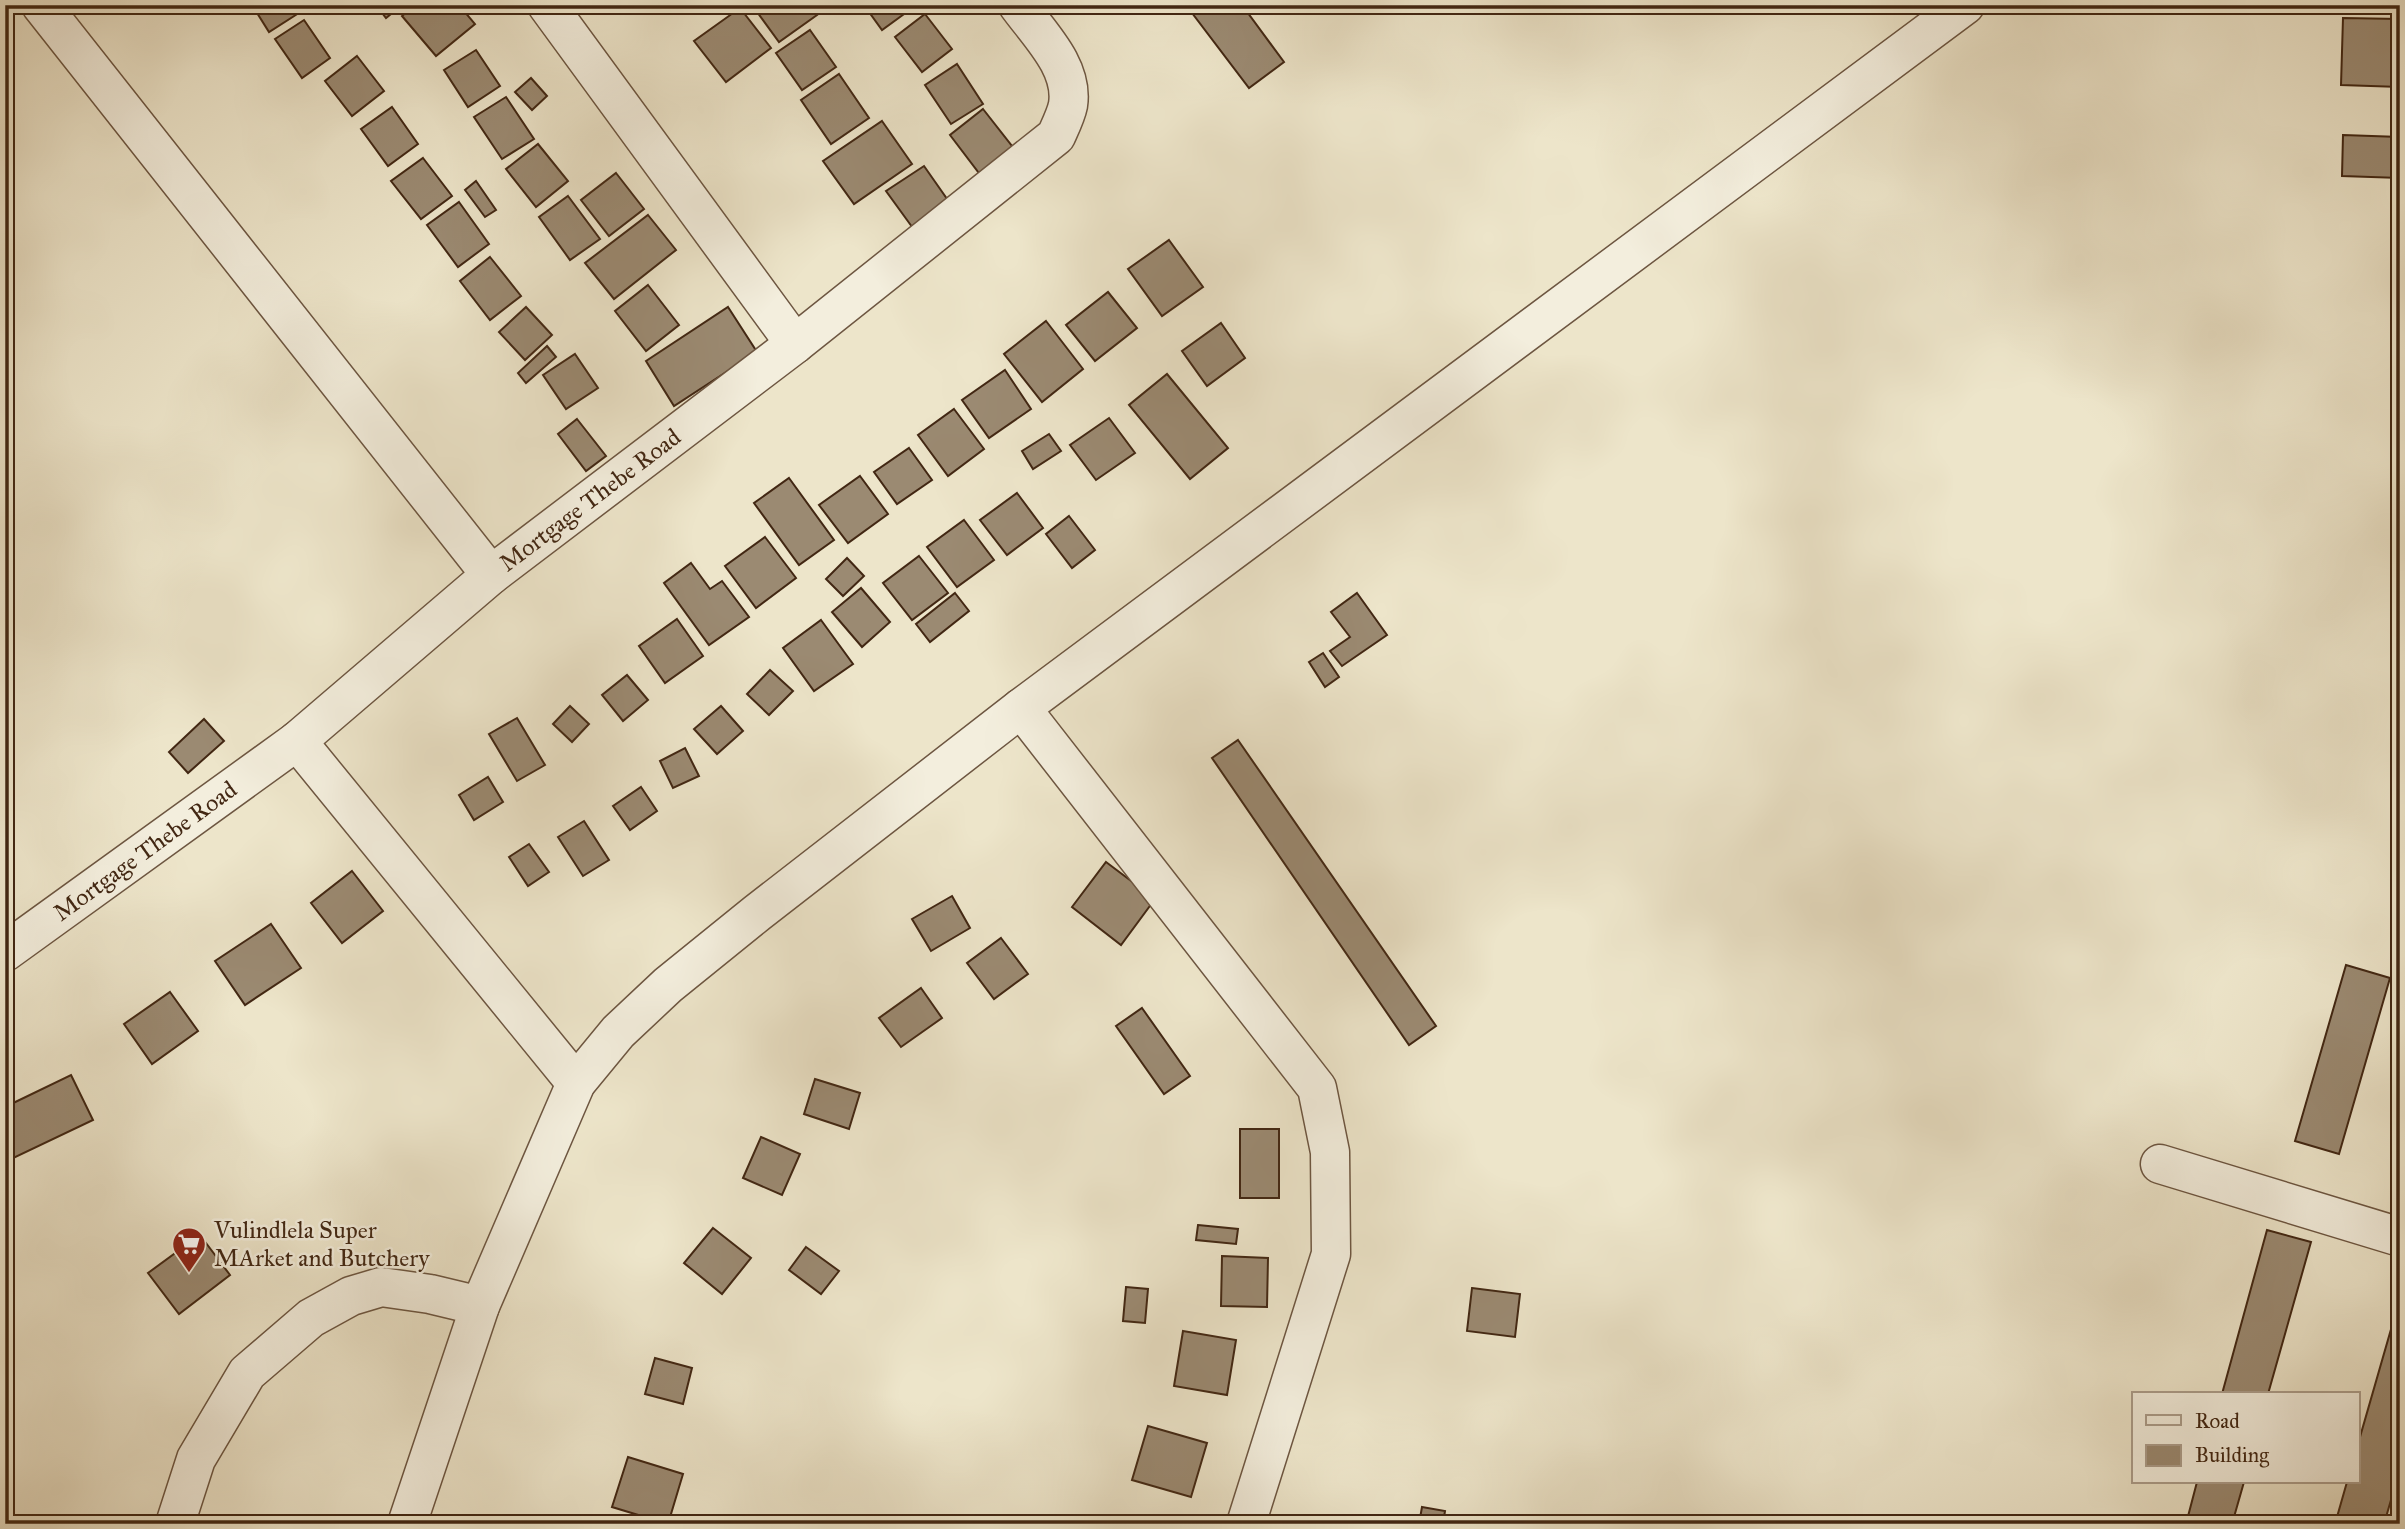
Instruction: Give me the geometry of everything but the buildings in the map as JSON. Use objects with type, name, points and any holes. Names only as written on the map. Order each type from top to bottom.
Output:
[{"type":"street","points":[[41,5],[491,575]]},
{"type":"street","points":[[547,5],[794,344]]},
{"type":"street","name":"Mortgage Thebe Road","points":[[5,952],[297,741],[491,575],[794,344],[1056,136],[1068,105],[1065,73],[1051,49],[1018,5]]},
{"type":"street","points":[[407,1524],[480,1306],[576,1083],[618,1032],[668,985],[757,913],[1021,708],[1965,5]]},
{"type":"street","points":[[1021,708],[1317,1088],[1330,1152],[1331,1254],[1246,1524]]},
{"type":"street","points":[[297,741],[576,1083]]},
{"type":"street","points":[[2160,1164],[2400,1237]]},
{"type":"street","points":[[174,1524],[196,1459],[247,1373],[311,1318],[351,1296],[381,1287],[430,1294],[480,1306]]},
{"type":"place","name":"Vulindlela Super MArket and Butchery","points":[[189,1274]]}]
